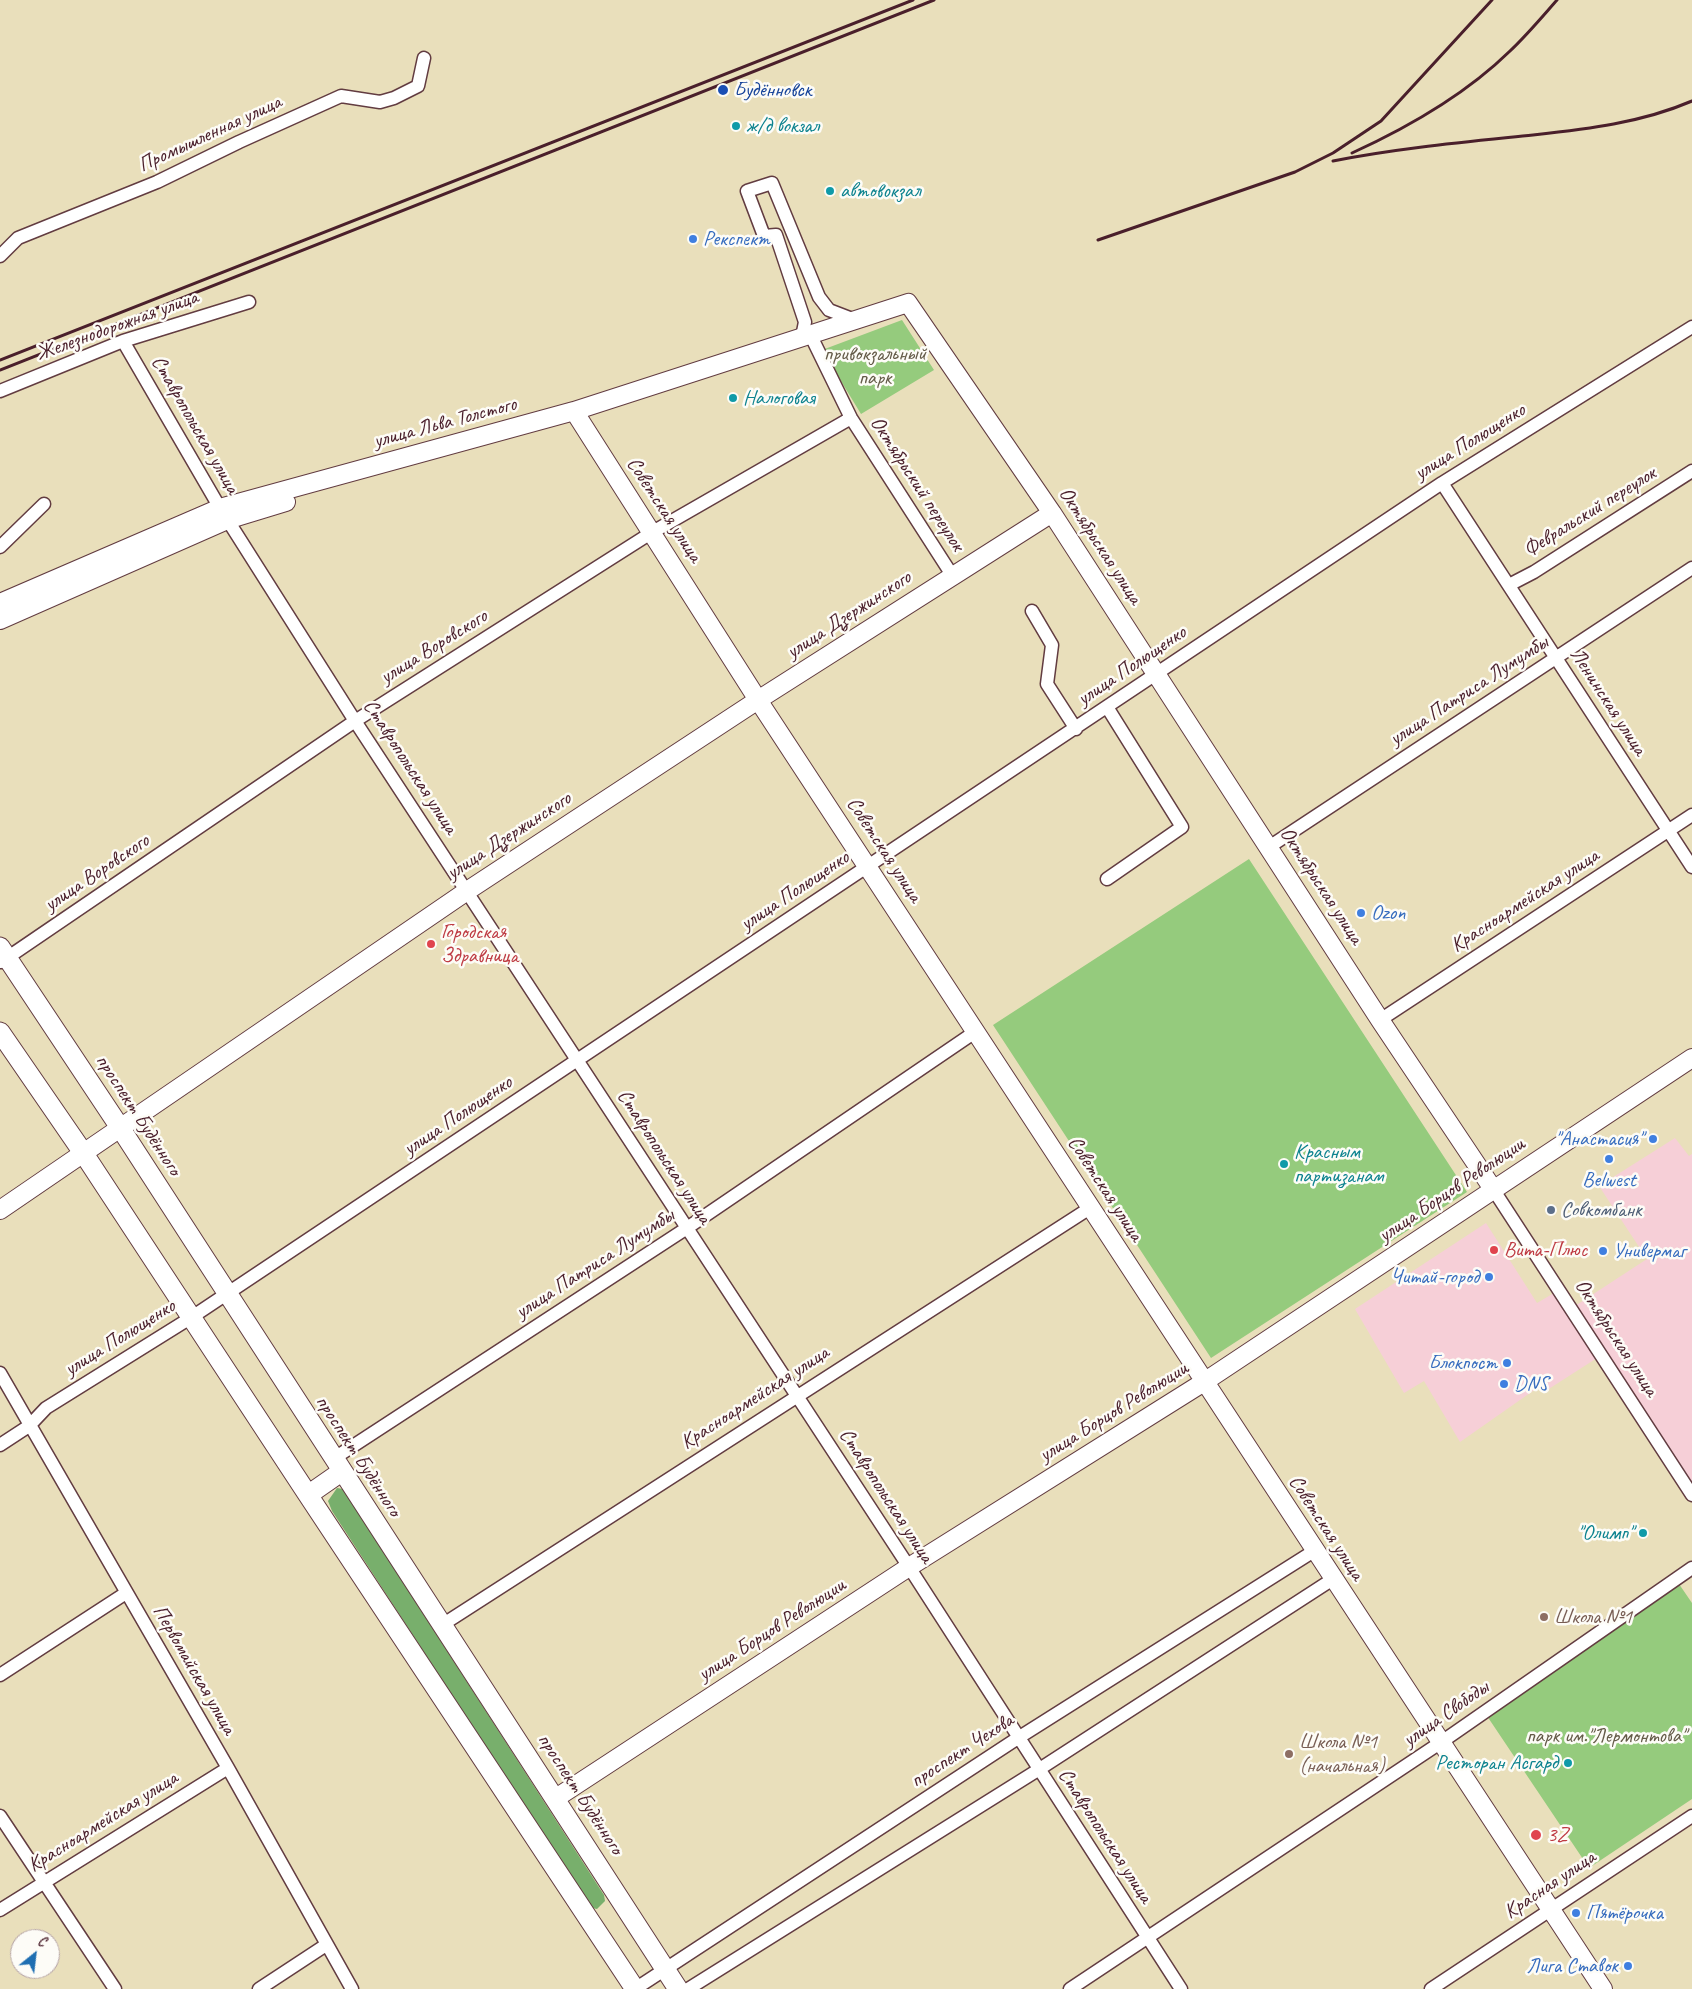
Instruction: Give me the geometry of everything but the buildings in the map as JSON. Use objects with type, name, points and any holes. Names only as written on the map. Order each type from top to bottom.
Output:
[{"type":"main road","name":"проспект Будённого","points":[[2,956],[121,1129],[226,1294],[556,1798],[678,1989]]},
{"type":"main road","points":[[0,1032],[192,1316],[308,1495],[635,1989]]},
{"type":"main road","points":[[308,1495],[337,1465]]},
{"type":"street","name":"Промышленная улица","points":[[0,256],[18,238],[157,182],[239,142],[341,96],[380,102],[394,98],[418,86],[424,58]]},
{"type":"street","points":[[806,335],[805,322],[776,235],[764,236],[747,191],[772,183],[818,297],[829,310],[855,320]]},
{"type":"street","name":"Железнодорожная улица","points":[[0,392],[123,341],[249,302]]},
{"type":"street","name":"улица Льва Толстого","points":[[0,603],[224,514],[575,413],[806,335],[908,303]]},
{"type":"street","name":"Октябрьская улица","points":[[908,303],[1052,512],[1380,1020],[1493,1189],[1692,1495]]},
{"type":"street","name":"улица Полющенко","points":[[0,1445],[30,1426],[46,1408],[226,1294],[869,867],[1442,482],[1692,327]]},
{"type":"street","name":"Октябрьский переулок","points":[[806,335],[851,418],[952,575]]},
{"type":"street","name":"Ставропольская улица","points":[[123,341],[224,514],[355,721],[909,1567],[1038,1770],[1181,1989]]},
{"type":"street","name":"Советская улица","points":[[575,413],[758,700],[1602,1989]]},
{"type":"street","name":"улица Воровского","points":[[2,956],[355,721],[651,533],[851,418]]},
{"type":"street","name":"Февральский переулок","points":[[1509,585],[1534,572],[1692,471]]},
{"type":"street","name":"Ленинская улица","points":[[1442,482],[1692,867]]},
{"type":"street","points":[[0,547],[44,504]]},
{"type":"street","name":"улица Дзержинского","points":[[0,1210],[121,1129],[466,891],[758,700],[1052,512]]},
{"type":"street","name":"улица Льва Толстого","points":[[0,620],[224,514]]},
{"type":"street","name":"улица Патриса Лумумбы","points":[[1269,846],[1692,568]]},
{"type":"street","points":[[1032,611],[1052,645],[1048,684],[1076,728]]},
{"type":"street","points":[[1107,707],[1182,827],[1107,879]]},
{"type":"street","name":"Красноармейская улица","points":[[1380,1020],[1692,815]]},
{"type":"street","name":"улица Патриса Лумумбы","points":[[337,1465],[975,1032]]},
{"type":"street","name":"улица Борцов Революции","points":[[556,1798],[909,1567],[1204,1382],[1692,1058]]},
{"type":"street","name":"Красноармейская улица","points":[[442,1625],[796,1395],[1090,1208]]},
{"type":"street","name":"Первомайская улица","points":[[0,1373],[228,1768],[352,1989]]},
{"type":"street","name":"проспект Чехова","points":[[635,1989],[1018,1738],[1314,1551]]},
{"type":"street","name":"улица Свободы","points":[[1070,1989],[1148,1939],[1440,1743],[1692,1568]]},
{"type":"street","points":[[688,1989],[1038,1770],[1333,1579]]},
{"type":"street","points":[[0,1675],[126,1593]]},
{"type":"street","name":"Красноармейская улица","points":[[0,1910],[228,1768]]},
{"type":"street","points":[[0,1816],[115,1989]]},
{"type":"street","name":"Красная улица","points":[[1431,1989],[1692,1816]]},
{"type":"street","points":[[259,1989],[326,1945]]},
{"type":"shaded area","points":[[1675,1138],[1689,1156],[1692,1154],[1692,1485],[1575,1306],[1647,1259],[1599,1186]]},
{"type":"shaded area","points":[[1486,1223],[1537,1303],[1554,1293],[1597,1358],[1544,1392],[1540,1386],[1460,1442],[1424,1381],[1404,1393],[1355,1309]]},
{"type":"green space","name":"привокзальный парк","points":[[902,320],[934,370],[861,414],[822,350]]},
{"type":"green space","points":[[1249,859],[1467,1192],[1211,1358],[993,1025]]},
{"type":"green space","points":[[337,1488],[343,1489],[604,1895],[605,1901],[597,1909],[592,1908],[569,1875],[332,1511],[328,1501]]},
{"type":"green space","name":"парк им.\"Лермонтова\"","points":[[1679,1584],[1692,1603],[1692,1799],[1589,1868],[1485,1713]]},
{"type":"railway","points":[[0,360],[913,0]]},
{"type":"railway","points":[[0,370],[934,0]]},
{"type":"railway","points":[[1098,240],[1295,172],[1333,153],[1381,121],[1492,0]]},
{"type":"railway","points":[[1352,153],[1436,109],[1474,82],[1516,45],[1557,0]]},
{"type":"railway","points":[[1333,161],[1408,149],[1553,133],[1614,124],[1653,115],[1692,101]]},
{"type":"place","name":"Будённовск","points":[[723,90]]},
{"type":"place","name":"ж/д вокзал","points":[[736,126]]},
{"type":"place","name":"автовокзал","points":[[830,191]]},
{"type":"place","name":"Рекспект","points":[[693,239]]},
{"type":"place","name":"Налоговая","points":[[733,398]]},
{"type":"place","name":"Ozon","points":[[1361,913]]},
{"type":"place","name":"Городская Здравница","points":[[431,944]]},
{"type":"place","name":"\"Анастасия\"","points":[[1653,1139]]},
{"type":"place","name":"Belwest","points":[[1609,1159]]},
{"type":"place","name":"Красным партизанам","points":[[1284,1164]]},
{"type":"place","name":"Совкомбанк","points":[[1551,1210]]},
{"type":"place","name":"Вита-Плюс","points":[[1494,1250]]},
{"type":"place","name":"Универмаг","points":[[1603,1251]]},
{"type":"place","name":"Читай-город","points":[[1489,1277]]},
{"type":"place","name":"Блокпост","points":[[1507,1363]]},
{"type":"place","name":"DNS","points":[[1504,1384]]},
{"type":"place","name":"\"Олимп\"","points":[[1643,1533]]},
{"type":"place","name":"Школа №1","points":[[1544,1617]]},
{"type":"place","name":"Школа №1 (начальная)","points":[[1289,1754]]},
{"type":"place","name":"Ресторан Асгард","points":[[1568,1763]]},
{"type":"place","name":"3Z","points":[[1536,1835]]},
{"type":"place","name":"Пятёрочка","points":[[1576,1913]]},
{"type":"place","name":"Лига Ставок","points":[[1628,1966]]}]
